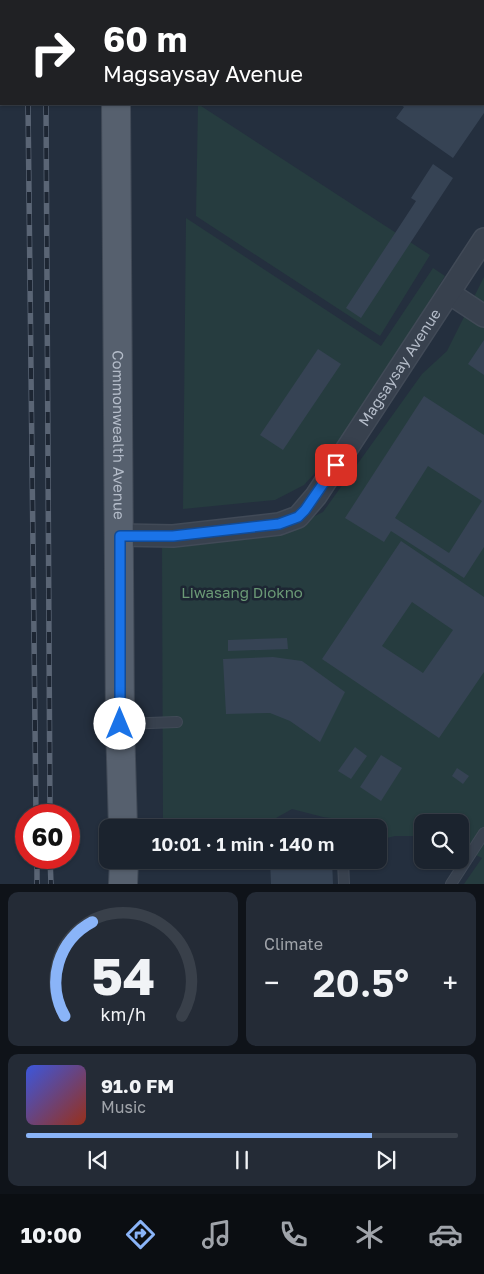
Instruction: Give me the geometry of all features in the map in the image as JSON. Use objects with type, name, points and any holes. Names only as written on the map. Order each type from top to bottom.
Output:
[{"type":"main road","name":"Commonwealth Avenue","points":[[116,105],[120,724],[123,819]]},
{"type":"main road","points":[[123,884],[124,869]]},
{"type":"street","name":"Magsaysay Avenue","points":[[120,536],[196,534],[279,524],[298,517],[316,496],[484,239]]},
{"type":"street","points":[[449,293],[484,316]]},
{"type":"lane","points":[[120,724],[177,722]]},
{"type":"lane","points":[[451,884],[484,833]]},
{"type":"lane","points":[[343,869],[344,884]]},
{"type":"green space","points":[[198,105],[200,105],[430,255],[380,336],[196,216]]},
{"type":"green space","points":[[186,218],[381,346],[433,268],[445,276],[342,443],[304,485],[275,500],[183,509]]},
{"type":"green space","name":"Liwasang Diokno","points":[[484,277],[484,884],[464,884],[482,858],[469,852],[469,814],[414,814],[414,836],[387,838],[387,819],[339,819],[292,809],[274,819],[163,819],[162,548],[285,531],[323,512],[422,374],[447,351]]},
{"type":"building","points":[[401,105],[484,105],[484,113],[453,158],[396,118],[404,107]]},
{"type":"building","points":[[433,164],[453,178],[361,318],[346,308],[416,201],[411,198]]},
{"type":"building","points":[[484,340],[484,375],[468,364]]},
{"type":"building","points":[[318,349],[341,364],[283,450],[260,435]]},
{"type":"building","points":[[424,396],[484,435],[484,547],[464,578],[391,531],[384,542],[345,518]],"holes":[[[428,466],[482,501],[449,553],[395,518]]]},
{"type":"building","points":[[401,541],[484,597],[484,672],[439,738],[322,659]],"holes":[[[412,602],[453,630],[423,673],[382,646]]]},
{"type":"building","points":[[287,638],[288,649],[228,651],[228,640]]},
{"type":"building","points":[[273,657],[302,661],[345,692],[320,742],[290,721],[270,713],[226,714],[223,659]]},
{"type":"building","points":[[355,747],[367,756],[351,779],[338,771]]},
{"type":"building","points":[[381,755],[402,768],[381,801],[360,787]]},
{"type":"building","points":[[457,768],[469,776],[463,784],[452,776]]},
{"type":"building","points":[[270,869],[332,869],[333,884],[271,884]]},
{"type":"railway","points":[[28,105],[36,804]]},
{"type":"railway","points":[[46,105],[50,804]]},
{"type":"railway","points":[[37,869],[37,884]]},
{"type":"railway","points":[[50,869],[51,884]]},
{"type":"route","points":[[120,724],[120,536],[173,536],[279,524],[298,517],[305,510],[336,465]]}]
